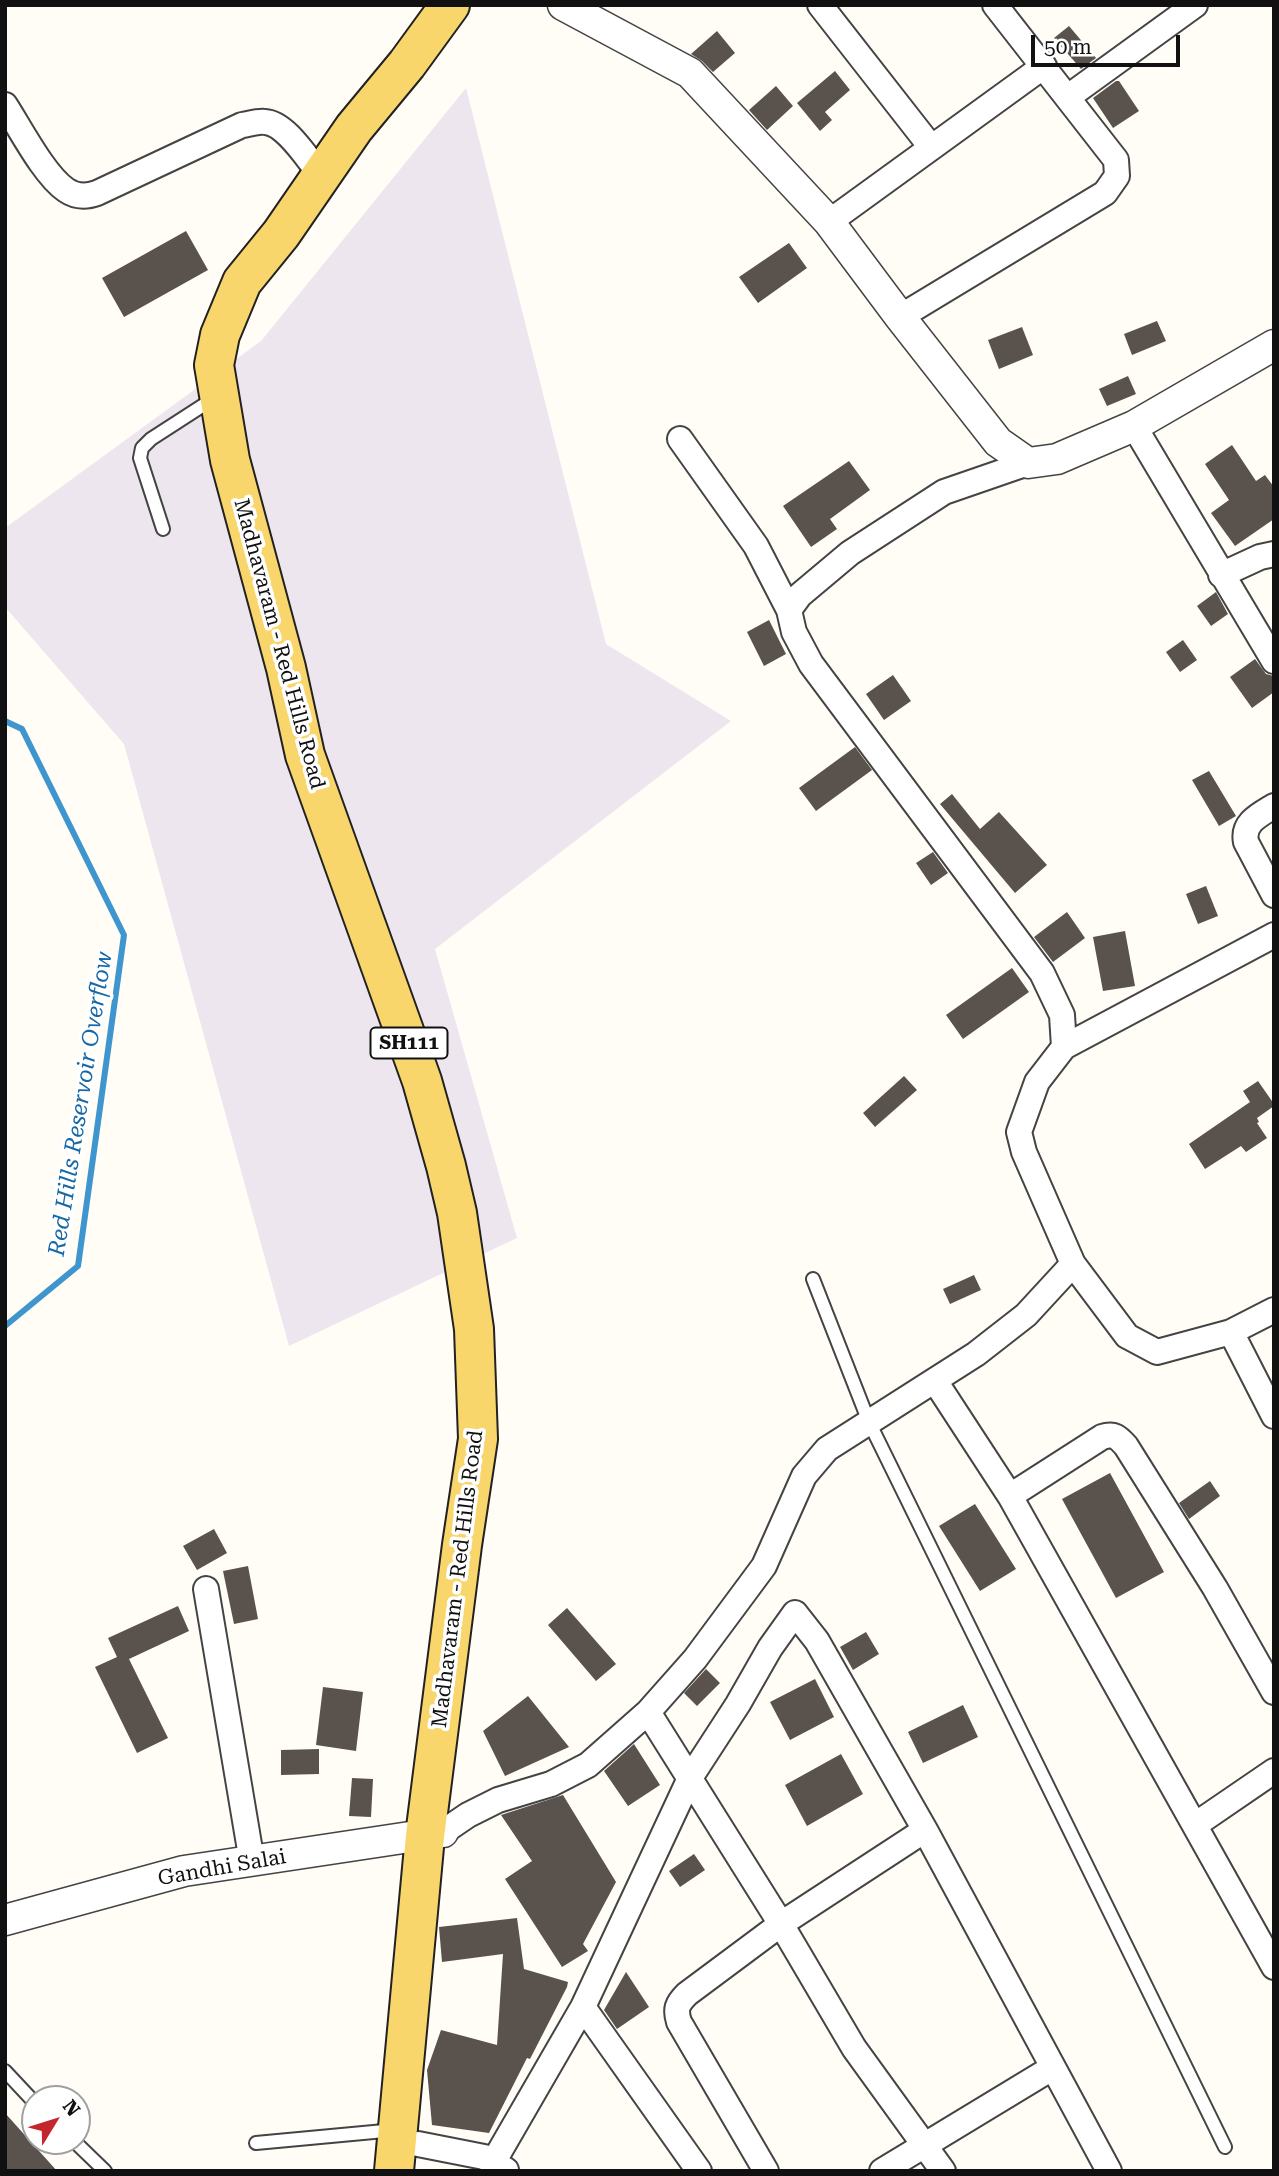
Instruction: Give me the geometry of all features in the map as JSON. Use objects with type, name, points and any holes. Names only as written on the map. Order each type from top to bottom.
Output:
[{"type":"main road","name":"Madhavaram - Red Hills Road","points":[[406,2154],[462,1545],[478,1439],[474,1329],[457,1213],[422,1081],[306,755],[286,668],[230,460],[214,365],[220,335],[242,282],[281,234],[354,128],[450,5]]},
{"type":"main road","name":"Madhavaram - Red Hills Road","points":[[434,1834],[484,1548],[495,1442],[493,1385],[476,1246],[440,1088],[381,908],[341,801],[313,704],[253,457],[237,373],[238,354],[249,318],[277,271],[470,16],[475,5]]},
{"type":"street","points":[[563,5],[690,73],[829,222],[998,442],[1028,463]]},
{"type":"street","points":[[820,5],[930,147]]},
{"type":"street","points":[[900,317],[1105,193],[1117,176],[1116,160],[995,5]]},
{"type":"street","points":[[1068,97],[1195,5]]},
{"type":"street","points":[[829,222],[1044,66]]},
{"type":"street","points":[[5,105],[51,175],[66,190],[78,195],[97,193],[242,125],[264,122],[277,125],[285,132],[321,175]]},
{"type":"street","points":[[789,610],[800,595],[850,552],[944,492],[1028,463],[1057,460],[1133,426],[1274,345]]},
{"type":"street","points":[[1133,426],[1274,661]]},
{"type":"street","points":[[680,439],[756,546],[789,610],[794,632],[811,664],[1042,974],[1062,1015],[1064,1047]]},
{"type":"street","points":[[1221,575],[1260,557],[1274,554]]},
{"type":"street","points":[[1274,806],[1248,825],[1244,834],[1274,895]]},
{"type":"street","points":[[1274,935],[1064,1047],[1037,1082],[1019,1132],[1024,1152],[1073,1264],[1127,1336],[1157,1352],[1231,1332],[1274,1310]]},
{"type":"street","points":[[434,1834],[498,1800],[551,1784],[588,1765],[648,1712],[695,1659],[764,1566],[804,1476],[827,1449],[976,1354],[1026,1315],[1073,1264]]},
{"type":"street","points":[[1231,1332],[1274,1416]]},
{"type":"street","points":[[934,1381],[1010,1496],[1274,1967]]},
{"type":"street","points":[[1010,1496],[1102,1437],[1110,1434],[1117,1436],[1126,1446],[1215,1588],[1274,1692]]},
{"type":"street","points":[[206,1589],[252,1862]]},
{"type":"street","points":[[406,2154],[484,2157],[501,2166],[583,2007],[690,1778],[770,1648],[795,1613],[817,1641],[925,1830],[1109,2171]]},
{"type":"street","points":[[648,1712],[781,1924],[854,2048],[943,2171]]},
{"type":"street","points":[[1195,1825],[1274,1771]]},
{"type":"street","points":[[766,2171],[679,2022],[676,2011],[678,2003],[781,1924],[925,1830]]},
{"type":"street","name":"Gandhi Salai","points":[[5,1920],[184,1871],[434,1834]]},
{"type":"street","points":[[583,2007],[699,2171]]},
{"type":"street","points":[[882,2171],[1052,2068]]},
{"type":"lane","points":[[163,529],[140,458],[142,448],[150,439],[219,394]]},
{"type":"lane","points":[[813,1279],[869,1422],[1225,2147]]},
{"type":"lane","points":[[5,2071],[21,2088]]},
{"type":"lane","points":[[256,2143],[406,2154]]},
{"type":"lane","points":[[88,2155],[105,2171]]},
{"type":"shaded area","points":[[466,88],[606,644],[731,721],[435,949],[517,1238],[289,1346],[124,744],[5,607],[5,528],[261,341]]},
{"type":"building","points":[[1069,26],[1096,58],[1081,69],[1054,38]]},
{"type":"building","points":[[717,31],[735,53],[713,72],[691,54]]},
{"type":"building","points":[[835,71],[850,90],[825,112],[832,120],[820,131],[797,103]]},
{"type":"building","points":[[1119,81],[1139,111],[1113,128],[1093,98]]},
{"type":"building","points":[[776,86],[793,106],[767,130],[749,110]]},
{"type":"building","points":[[186,231],[208,270],[124,317],[102,278]]},
{"type":"building","points":[[789,243],[807,268],[758,303],[739,277]]},
{"type":"building","points":[[1157,321],[1166,341],[1132,355],[1124,334]]},
{"type":"building","points":[[1022,327],[1033,355],[999,369],[988,340]]},
{"type":"building","points":[[1128,376],[1136,394],[1107,406],[1099,389]]},
{"type":"building","points":[[1232,445],[1256,481],[1265,475],[1274,487],[1274,519],[1235,546],[1211,513],[1229,500],[1205,464]]},
{"type":"building","points":[[849,461],[870,490],[830,519],[837,529],[811,547],[783,506]]},
{"type":"building","points":[[1216,592],[1228,614],[1211,626],[1197,606]]},
{"type":"building","points":[[769,620],[786,654],[764,666],[747,632]]},
{"type":"building","points":[[1183,640],[1197,660],[1180,672],[1166,652]]},
{"type":"building","points":[[1255,659],[1266,674],[1274,676],[1274,692],[1252,708],[1230,677]]},
{"type":"building","points":[[893,675],[911,701],[884,720],[866,694]]},
{"type":"building","points":[[855,747],[872,770],[816,811],[799,788]]},
{"type":"building","points":[[1209,771],[1236,816],[1219,826],[1192,780]]},
{"type":"building","points":[[952,794],[980,829],[999,812],[1047,865],[1015,893],[940,804]]},
{"type":"building","points":[[933,852],[948,873],[931,885],[916,863]]},
{"type":"building","points":[[1206,886],[1218,916],[1198,924],[1186,894]]},
{"type":"building","points":[[1067,912],[1085,938],[1053,962],[1034,937]]},
{"type":"building","points":[[1125,931],[1135,986],[1103,991],[1093,937]]},
{"type":"building","points":[[1012,968],[1029,992],[963,1039],[946,1015]]},
{"type":"building","points":[[904,1076],[917,1090],[875,1127],[863,1113]]},
{"type":"building","points":[[1258,1081],[1274,1104],[1257,1118],[1257,1123],[1267,1138],[1246,1152],[1241,1146],[1205,1169],[1189,1144],[1250,1102],[1243,1091]]},
{"type":"building","points":[[974,1275],[981,1290],[950,1304],[943,1289]]},
{"type":"building","points":[[1110,1473],[1164,1572],[1116,1598],[1062,1499]]},
{"type":"building","points":[[1210,1481],[1220,1496],[1189,1519],[1179,1503]]},
{"type":"building","points":[[975,1504],[1016,1569],[980,1591],[939,1526]]},
{"type":"building","points":[[214,1529],[227,1553],[197,1570],[183,1546]]},
{"type":"building","points":[[248,1566],[258,1619],[234,1624],[223,1571]]},
{"type":"building","points":[[178,1606],[189,1631],[129,1659],[168,1738],[137,1753],[95,1667],[117,1657],[108,1638]]},
{"type":"building","points":[[567,1608],[616,1664],[596,1681],[548,1625]]},
{"type":"building","points":[[866,1632],[879,1654],[853,1670],[840,1647]]},
{"type":"building","points":[[706,1669],[720,1683],[697,1706],[684,1693]]},
{"type":"building","points":[[815,1679],[834,1717],[790,1740],[770,1702]]},
{"type":"building","points":[[323,1687],[363,1692],[356,1751],[316,1745]]},
{"type":"building","points":[[528,1696],[569,1747],[505,1776],[483,1731]]},
{"type":"building","points":[[963,1705],[978,1737],[923,1763],[908,1732]]},
{"type":"building","points":[[634,1744],[660,1785],[628,1806],[604,1771]]},
{"type":"building","points":[[319,1749],[319,1774],[281,1775],[281,1750]]},
{"type":"building","points":[[841,1754],[863,1794],[807,1826],[785,1785]]},
{"type":"building","points":[[352,1778],[373,1779],[371,1817],[349,1816]]},
{"type":"building","points":[[563,1795],[616,1882],[583,1944],[588,1951],[562,1967],[505,1879],[532,1861],[501,1815]]},
{"type":"building","points":[[694,1854],[705,1870],[680,1887],[669,1871]]},
{"type":"building","points":[[517,1918],[524,1969],[568,1982],[567,1987],[489,2133],[432,2125],[427,2070],[441,2030],[497,2045],[503,1954],[442,1962],[439,1927]]},
{"type":"building","points":[[626,1972],[649,2007],[617,2029],[604,2010]]},
{"type":"building","points":[[5,2113],[21,2131],[21,2155],[43,2155],[57,2171],[5,2171]]},
{"type":"waterway","name":"Red Hills Reservoir Overflow","points":[[5,721],[22,729],[124,935],[78,1266],[5,1326]]}]
